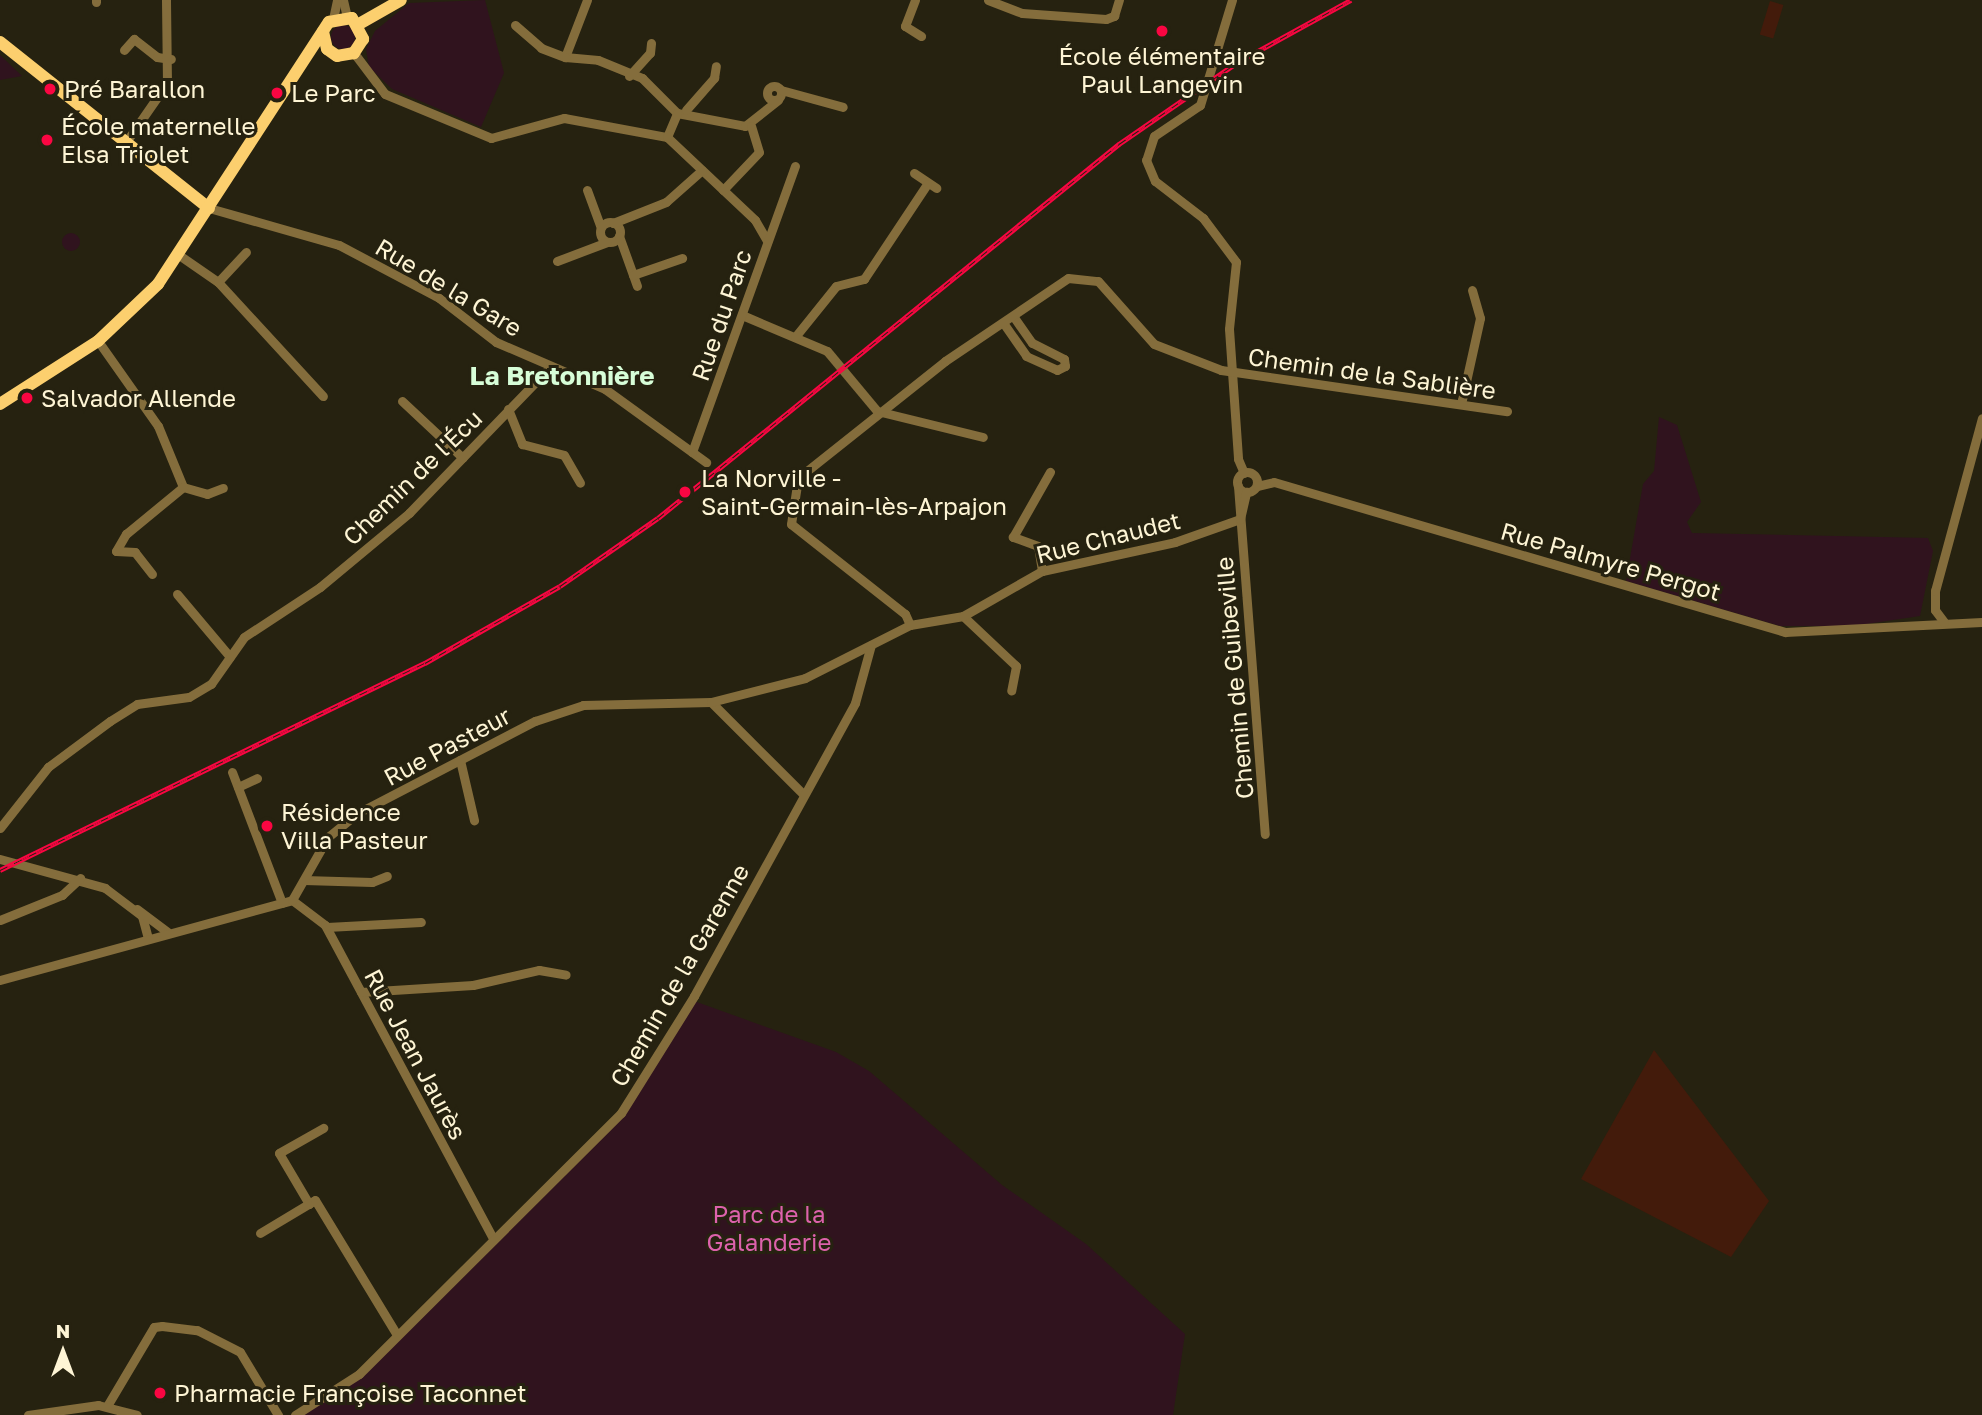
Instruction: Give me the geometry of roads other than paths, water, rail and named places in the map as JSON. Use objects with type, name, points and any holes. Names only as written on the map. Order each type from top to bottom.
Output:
[{"type":"main road","points":[[302,65],[331,53],[354,53],[386,12],[401,0]]},
{"type":"main road","points":[[0,404],[98,341],[142,302],[179,256],[333,19],[353,20],[386,12]]},
{"type":"main road","points":[[353,20],[363,39]]},
{"type":"main road","points":[[323,31],[331,53]]},
{"type":"main road","points":[[0,42],[209,208]]},
{"type":"street","points":[[126,142],[163,92],[171,59],[166,0]]},
{"type":"street","points":[[333,19],[337,0]]},
{"type":"street","points":[[342,0],[353,20]]},
{"type":"street","points":[[565,57],[587,0]]},
{"type":"street","points":[[915,0],[904,21],[921,36]]},
{"type":"street","points":[[988,0],[1021,13],[1106,19],[1116,13],[1119,0]]},
{"type":"street","points":[[1231,0],[1200,104],[1154,136],[1146,160],[1155,181],[1203,218],[1233,255],[1239,277],[1229,329],[1231,372],[1244,473],[1241,519]]},
{"type":"street","points":[[515,25],[541,48],[565,57],[598,60],[629,76],[642,78],[681,111],[751,126]]},
{"type":"street","points":[[124,50],[134,39],[157,57],[171,59]]},
{"type":"street","points":[[629,76],[650,53],[651,43]]},
{"type":"street","points":[[354,53],[385,94],[491,138],[564,118],[667,137],[681,111],[713,78],[716,66]]},
{"type":"street","points":[[751,126],[779,95],[843,107]]},
{"type":"street","points":[[723,190],[759,152],[751,126]]},
{"type":"street","name":"Rue du Parc","points":[[667,137],[723,190],[767,241],[692,452]]},
{"type":"street","points":[[767,241],[795,166]]},
{"type":"street","points":[[601,228],[666,202],[702,170]]},
{"type":"street","points":[[795,337],[836,286],[864,279],[932,186],[914,173]]},
{"type":"street","points":[[587,190],[607,242]]},
{"type":"street","name":"Rue de la Gare","points":[[209,208],[325,238],[439,298],[496,342],[604,389],[706,462]]},
{"type":"street","points":[[613,223],[637,286]]},
{"type":"street","points":[[557,261],[619,236]]},
{"type":"street","points":[[218,282],[246,252]]},
{"type":"street","points":[[179,256],[218,282],[323,396]]},
{"type":"street","points":[[633,275],[682,258]]},
{"type":"street","name":"Chemin de la Sablière","points":[[910,625],[905,614],[791,524],[800,473],[877,411],[1068,278],[1090,278],[1154,344],[1231,372],[1507,411]]},
{"type":"street","points":[[1461,404],[1480,318],[1472,290]]},
{"type":"street","points":[[742,316],[827,351],[877,411],[983,437]]},
{"type":"street","points":[[1004,324],[1026,356],[1057,370],[1065,366],[1064,359],[1032,343],[1014,317]]},
{"type":"street","points":[[98,341],[158,426],[183,487]]},
{"type":"street","name":"Chemin de l'Écu","points":[[0,828],[48,767],[99,729],[137,704],[200,692],[253,630],[381,538],[551,366]]},
{"type":"street","points":[[402,401],[463,458]]},
{"type":"street","points":[[508,410],[522,444],[564,455],[580,483]]},
{"type":"street","points":[[1944,622],[1935,610],[1935,591],[1982,418]]},
{"type":"street","points":[[1042,571],[1038,546],[1013,537],[1050,472]]},
{"type":"street","points":[[1242,489],[1256,481],[1244,473]]},
{"type":"street","name":"Rue Palmyre Pergot","points":[[1256,481],[1274,482],[1785,632],[1853,633],[1944,622],[1982,622]]},
{"type":"street","points":[[183,487],[207,494],[223,488]]},
{"type":"street","points":[[152,574],[135,552],[116,551],[126,534],[183,487]]},
{"type":"street","name":"Rue Chaudet","points":[[910,625],[963,616],[1042,571],[1175,542],[1241,519]]},
{"type":"street","name":"Chemin de Guibeville","points":[[1241,519],[1265,834]]},
{"type":"street","points":[[177,594],[230,657]]},
{"type":"street","points":[[963,616],[1016,666],[1011,691]]},
{"type":"street","name":"Rue Pasteur","points":[[287,901],[304,880],[328,838],[356,814],[460,760],[583,705],[711,702],[805,678],[910,625]]},
{"type":"street","name":"Chemin de la Garenne","points":[[295,1415],[359,1374],[396,1333],[577,1160],[643,1083],[855,703],[871,645]]},
{"type":"street","points":[[711,702],[803,794]]},
{"type":"street","points":[[460,760],[474,820]]},
{"type":"street","points":[[0,980],[148,937],[287,901],[232,772]]},
{"type":"street","points":[[238,787],[257,778]]},
{"type":"street","points":[[0,859],[80,878],[135,908],[167,932]]},
{"type":"street","points":[[304,880],[372,882],[387,876]]},
{"type":"street","points":[[0,920],[62,895],[80,878]]},
{"type":"street","name":"Rue Jean Jaurès","points":[[287,901],[327,928],[493,1238]]},
{"type":"street","points":[[135,908],[148,937]]},
{"type":"street","points":[[327,928],[421,922]]},
{"type":"street","points":[[361,992],[473,985],[539,970],[566,975]]},
{"type":"street","points":[[309,1204],[279,1153],[323,1128]]},
{"type":"street","points":[[260,1233],[315,1200],[396,1333]]},
{"type":"street","points":[[107,1406],[154,1327],[162,1325],[197,1330],[240,1352],[278,1415]]},
{"type":"street","points":[[28,1415],[107,1406],[137,1415]]},
{"type":"railway","points":[[0,870],[425,663],[560,586],[658,518],[1119,144],[1238,62],[1351,0]]},
{"type":"place","name":"École élémentaire Paul Langevin","points":[[1162,31]]},
{"type":"place","name":"Pré Barallon","points":[[50,89]]},
{"type":"place","name":"Le Parc","points":[[277,93]]},
{"type":"place","name":"École maternelle Elsa Triolet","points":[[47,140]]},
{"type":"place","name":"Salvador Allende","points":[[27,398]]},
{"type":"place","name":"La Norville - Saint-Germain-lès-Arpajon","points":[[685,492]]},
{"type":"place","name":"Résidence Villa Pasteur","points":[[267,826]]},
{"type":"place","name":"Pharmacie Françoise Taconnet","points":[[160,1393]]},
{"type":"district","name":"La Bretonnière","points":[[562,376]]},
{"type":"park label","name":"Parc de la Galanderie","points":[[769,1228]]}]
